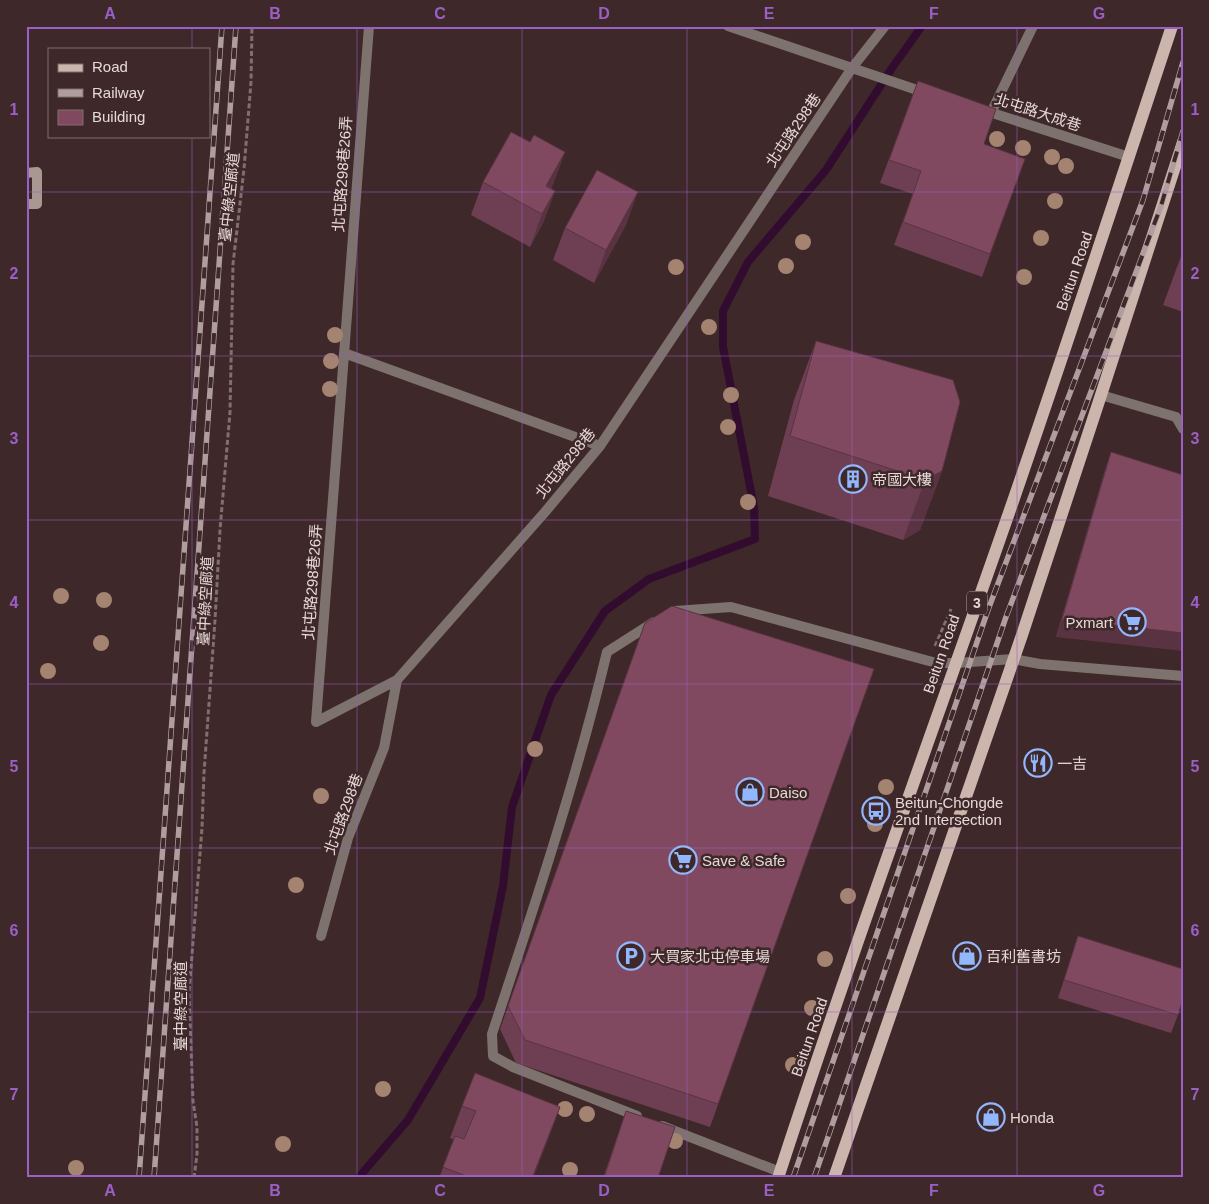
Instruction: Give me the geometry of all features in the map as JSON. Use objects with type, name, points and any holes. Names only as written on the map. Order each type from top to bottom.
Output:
[{"type":"main road","name":"Beitun Road","points":[[779,1175],[870,907],[1011,507],[1102,241],[1172,26]]},
{"type":"main road","points":[[834,1178],[1013,659],[1183,142]]},
{"type":"street","name":"北屯路298巷26弄","points":[[369,26],[316,722],[397,680]]},
{"type":"street","points":[[728,26],[902,86],[938,96]]},
{"type":"street","name":"北屯路298巷","points":[[321,936],[348,838],[384,748],[397,680],[545,512],[600,446],[852,68],[885,26]]},
{"type":"street","points":[[991,113],[1033,26]]},
{"type":"street","name":"北屯路大成巷","points":[[974,107],[1129,157]]},
{"type":"street","points":[[26,172],[37,172],[37,204],[26,204]]},
{"type":"street","points":[[344,353],[600,446]]},
{"type":"street","points":[[1101,395],[1176,417],[1183,429]]},
{"type":"street","points":[[779,1175],[512,1067],[493,1056],[492,1034],[537,896],[592,714],[607,652],[670,612],[731,607],[937,663],[1013,659],[1040,664],[1183,676]]},
{"type":"path","name":"臺中綠空廊道","points":[[194,1178],[197,1154],[197,1127],[193,1100],[189,993],[201,837],[220,530],[230,412],[233,264],[245,160],[251,82],[252,26]]},
{"type":"path","points":[[929,661],[951,610]]},
{"type":"building","points":[[918,81],[996,109],[984,144],[1025,159],[990,254],[903,222],[921,171],[889,160]]},
{"type":"building","points":[[511,132],[530,142],[534,135],[565,152],[546,186],[555,191],[542,214],[483,182]]},
{"type":"building","points":[[597,170],[638,192],[606,250],[565,228]]},
{"type":"building","points":[[816,341],[953,380],[960,402],[942,471],[925,480],[790,436]]},
{"type":"building","points":[[1111,452],[1183,475],[1183,633],[1062,619]]},
{"type":"building","name":"Save & Safe","points":[[672,606],[874,669],[718,1104],[525,1040],[508,1006],[645,623]]},
{"type":"building","points":[[1078,936],[1183,969],[1183,999],[1178,1015],[1064,980]]},
{"type":"building","points":[[475,1073],[560,1107],[532,1178],[471,1178],[443,1167],[455,1136],[464,1139],[476,1111],[462,1106]]},
{"type":"building","points":[[626,1111],[675,1127],[658,1178],[604,1178]]},
{"type":"waterway","points":[[358,1178],[408,1120],[480,998],[503,886],[512,807],[551,695],[605,611],[649,579],[755,539],[754,507],[723,347],[723,311],[748,262],[826,170],[892,68],[922,26]]},
{"type":"railway","points":[[139,1178],[222,26]]},
{"type":"railway","points":[[154,1178],[236,26]]},
{"type":"railway","points":[[793,1178],[988,610],[1143,200],[1183,62]]},
{"type":"railway","points":[[814,1178],[1006,617],[1161,206],[1183,131]]},
{"type":"place","name":"帝國大樓","points":[[853,479]]},
{"type":"place","name":"Pxmart","points":[[1132,622]]},
{"type":"place","name":"一吉","points":[[1038,763]]},
{"type":"place","name":"Daiso","points":[[750,792]]},
{"type":"place","name":"Beitun-Chongde 2nd Intersection","points":[[876,811]]},
{"type":"place","name":"Save & Safe","points":[[683,860]]},
{"type":"place","name":"大買家北屯停車場","points":[[631,956]]},
{"type":"place","name":"百利舊書坊","points":[[967,956]]},
{"type":"place","name":"Honda","points":[[991,1117]]}]
